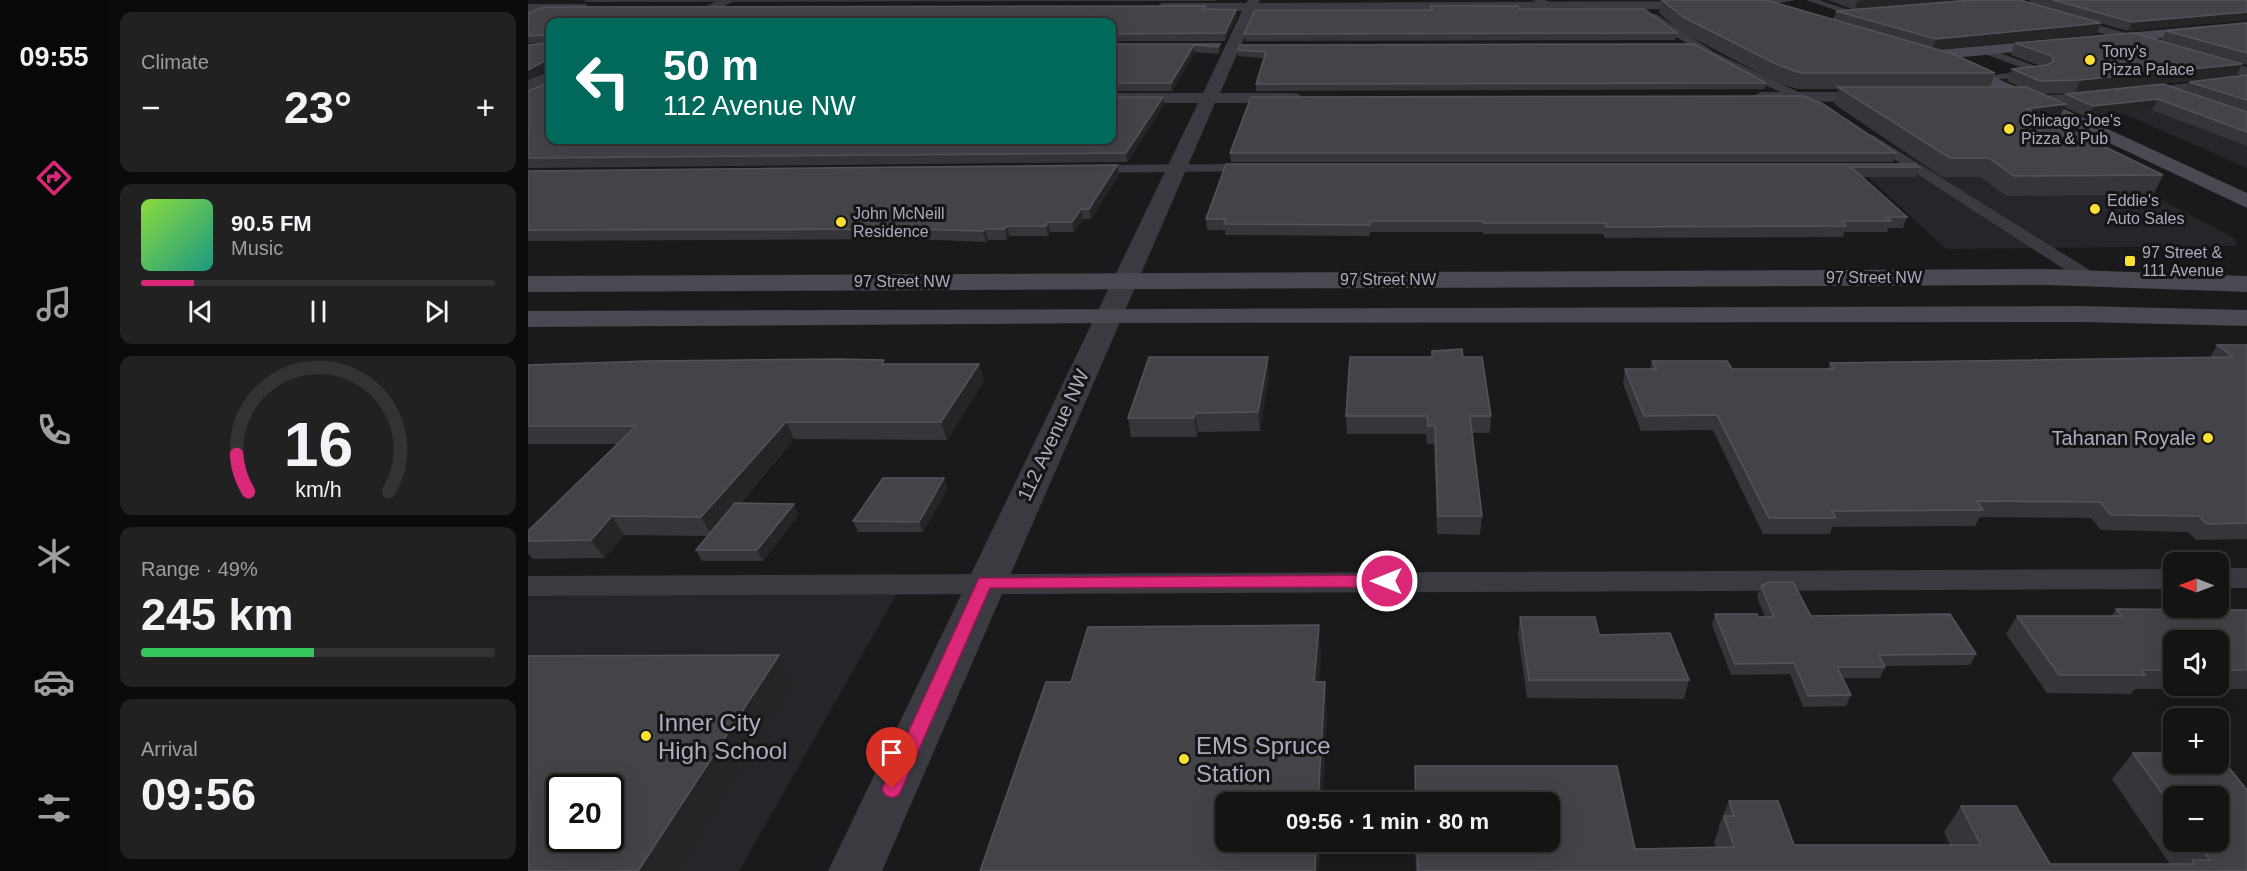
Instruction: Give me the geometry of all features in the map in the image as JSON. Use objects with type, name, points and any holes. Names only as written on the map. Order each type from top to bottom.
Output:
[{"type":"main road","points":[[1736,1],[1794,17]]},
{"type":"main road","points":[[2247,26],[1986,51],[1925,54],[1987,79],[2247,201]]},
{"type":"main road","name":"97 Street NW","points":[[528,284],[1125,279],[2090,278],[2247,284]]},
{"type":"main road","name":"97 Street NW","points":[[528,319],[1109,315],[2081,314],[2247,318]]},
{"type":"street","points":[[688,18],[731,0]]},
{"type":"street","points":[[1996,2],[2247,72]]},
{"type":"street","points":[[1146,7],[1252,3],[1642,7],[1716,3]]},
{"type":"street","name":"112 Avenue NW","points":[[855,871],[984,582],[1252,3]]},
{"type":"street","points":[[528,8],[597,8]]},
{"type":"street","points":[[678,8],[747,8]]},
{"type":"street","points":[[528,86],[546,78]]},
{"type":"street","points":[[1743,97],[1896,97]]},
{"type":"street","points":[[1978,97],[2028,98]]},
{"type":"street","points":[[1116,98],[1316,98]]},
{"type":"lane","points":[[1536,0],[1557,7]]},
{"type":"lane","points":[[1752,5],[1792,0]]},
{"type":"lane","points":[[1810,0],[1863,14],[1826,18]]},
{"type":"lane","points":[[1996,2],[2025,0]]},
{"type":"lane","points":[[1642,7],[1676,35],[1769,85],[1803,97],[1835,113]]},
{"type":"lane","points":[[1671,45],[1695,45]]},
{"type":"lane","points":[[1986,51],[2042,72],[1987,79]]},
{"type":"lane","points":[[2133,92],[2247,80]]},
{"type":"lane","points":[[2156,90],[2190,101]]},
{"type":"lane","points":[[2028,98],[2110,95]]},
{"type":"lane","points":[[1861,131],[1915,168],[2090,278]]},
{"type":"lane","points":[[1070,169],[1271,168]]},
{"type":"lane","points":[[1891,168],[1915,168]]},
{"type":"lane","points":[[2229,578],[2247,578]]},
{"type":"lane","points":[[528,586],[984,582],[2163,579]]},
{"type":"shaded area","points":[[2156,92],[2247,122],[2247,168],[2120,112]]},
{"type":"shaded area","points":[[1843,109],[1988,109],[2234,238],[2237,246],[1946,249],[1865,174],[1933,173]]},
{"type":"shaded area","points":[[898,592],[739,871],[528,871],[528,595]]},
{"type":"building","points":[[1662,0],[1766,0],[1953,54],[1995,73],[1801,73],[1778,65],[1683,17]]},
{"type":"building","points":[[1973,0],[2020,0],[2101,23],[1936,39],[1836,11]]},
{"type":"building","points":[[2053,0],[2247,0],[2247,12],[2132,22]]},
{"type":"building","points":[[1206,6],[1204,9],[1236,10],[1225,33],[1116,34],[1116,18],[546,18],[546,35],[528,36],[528,13],[544,7]]},
{"type":"building","points":[[1431,6],[1644,9],[1677,33],[1244,34],[1255,10],[1432,10]]},
{"type":"building","points":[[2247,23],[2247,53],[2166,31]]},
{"type":"building","points":[[2133,33],[2242,64],[2080,80],[2040,81],[2012,69],[2047,65],[2054,61],[2052,56],[2015,43]]},
{"type":"building","points":[[546,43],[546,62],[528,70],[528,45]]},
{"type":"building","points":[[1116,44],[1220,44],[1218,47],[1194,45],[1171,83],[1116,83]]},
{"type":"building","points":[[1694,44],[1766,83],[1256,84],[1266,52],[1238,50],[1240,45]]},
{"type":"building","points":[[2247,75],[2247,100],[2189,82]]},
{"type":"building","points":[[546,84],[546,144],[1116,144],[1116,97],[1163,97],[1126,153],[528,158],[528,91]]},
{"type":"building","points":[[2163,84],[2247,112],[2247,132],[2158,99],[2093,106],[2066,94]]},
{"type":"building","points":[[1838,87],[2026,87],[2066,104],[2027,109],[2163,175],[2014,176],[1989,158],[1950,158]]},
{"type":"building","points":[[1803,96],[1823,104],[1896,153],[1230,153],[1251,97]]},
{"type":"building","points":[[1226,164],[1915,164],[1919,167],[1851,167],[1907,217],[1887,217],[1891,221],[1842,221],[1846,226],[1606,227],[1605,223],[1484,223],[1483,221],[1370,221],[1370,225],[1224,224],[1226,219],[1206,219]]},
{"type":"building","points":[[1117,165],[1089,209],[1081,209],[1072,222],[1048,222],[1046,226],[1007,226],[1005,229],[985,229],[983,231],[909,229],[528,230],[528,171]]},
{"type":"building","points":[[2217,345],[2247,345],[2247,523],[2207,524],[2199,516],[2111,515],[2100,502],[1977,501],[1983,510],[1832,511],[1836,518],[1769,518],[1717,415],[1644,416],[1625,369],[1656,369],[1652,361],[1727,361],[1732,369],[1834,369],[1830,363],[2233,357]]},
{"type":"building","points":[[1462,349],[1463,357],[1482,357],[1491,416],[1470,416],[1482,516],[1438,516],[1435,426],[1428,426],[1427,416],[1346,416],[1350,357],[1432,357],[1432,351]]},
{"type":"building","points":[[1149,357],[1268,357],[1258,412],[1195,413],[1194,418],[1128,418]]},
{"type":"building","points":[[884,360],[882,364],[979,364],[941,422],[786,422],[701,517],[612,516],[591,540],[528,541],[528,531],[636,426],[528,426],[528,365]]},
{"type":"building","points":[[883,478],[944,478],[919,522],[853,521]]},
{"type":"building","points":[[735,503],[794,504],[757,550],[696,550]]},
{"type":"building","points":[[1770,582],[1793,582],[1811,616],[1950,614],[1976,654],[1879,655],[1885,667],[1837,667],[1851,695],[1808,696],[1794,663],[1735,664],[1715,614],[1757,614],[1758,617],[1774,617],[1761,586]]},
{"type":"building","points":[[2116,609],[2163,609],[2163,618],[2229,618],[2229,610],[2247,610],[2247,670],[2229,670],[2229,630],[2163,630],[2163,670],[2141,670],[2145,675],[2059,675],[2017,616],[2122,616]]},
{"type":"building","points":[[1520,617],[1595,617],[1599,635],[1670,633],[1689,680],[1529,680]]},
{"type":"building","name":"EMS Spruce Station","points":[[1319,625],[1314,682],[1325,682],[1319,792],[1215,792],[1215,852],[1316,852],[1315,871],[980,871],[1046,682],[1071,682],[1088,627]]},
{"type":"building","name":"Inner City High School","points":[[779,655],[638,871],[528,871],[528,656]]},
{"type":"building","points":[[2133,753],[2163,753],[2163,774],[2229,774],[2229,768],[2247,790],[2247,871],[1418,871],[1417,852],[1560,852],[1560,792],[1416,792],[1415,766],[1617,766],[1635,849],[1734,847],[1724,816],[1734,816],[1729,801],[1778,801],[1794,845],[1981,845],[1961,806],[2016,806],[2050,864],[2194,864],[2192,860],[2210,860],[2204,852],[2229,852],[2229,786],[2163,786],[2163,795]]},
{"type":"place","name":"Tony's Pizza Palace","points":[[2090,60]]},
{"type":"place","name":"Chicago Joe's Pizza & Pub","points":[[2009,129]]},
{"type":"place","name":"Eddie's Auto Sales","points":[[2095,209]]},
{"type":"place","name":"John McNeill Residence","points":[[841,222]]},
{"type":"place","name":"97 Street & 111 Avenue","points":[[2130,261]]},
{"type":"place","name":"Tahanan Royale","points":[[2208,438]]},
{"type":"place","name":"Inner City High School","points":[[646,736]]},
{"type":"place","name":"EMS Spruce Station","points":[[1184,759]]},
{"type":"route","points":[[892,789],[984,582],[1387,581]]}]
